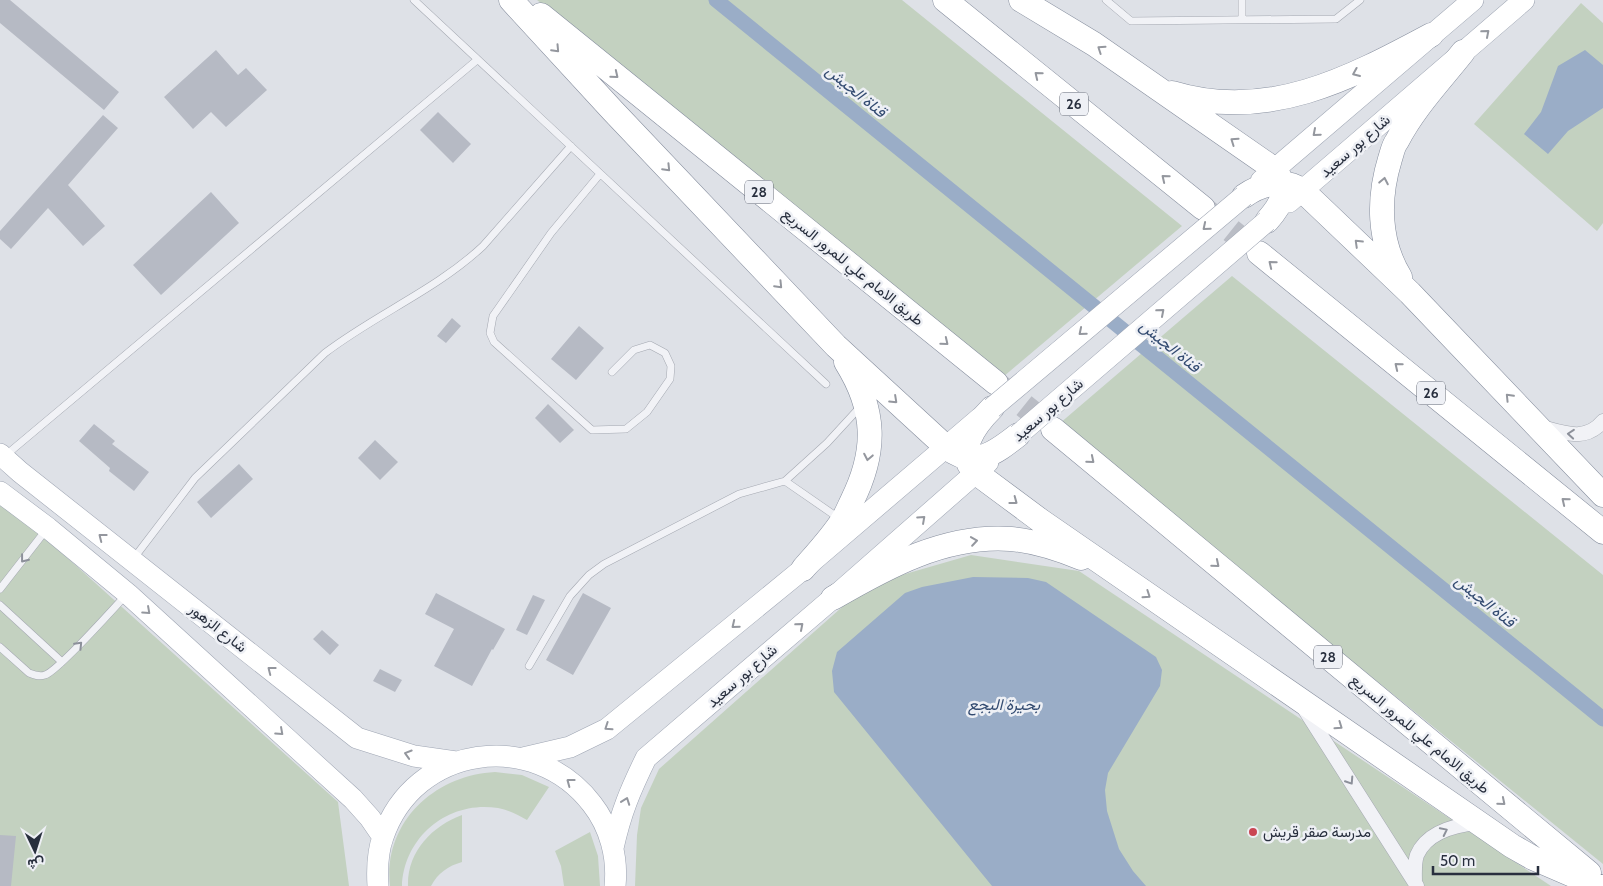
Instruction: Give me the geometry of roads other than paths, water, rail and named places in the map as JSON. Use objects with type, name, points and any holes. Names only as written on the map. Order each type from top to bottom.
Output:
[{"type":"highway","points":[[511,0],[613,111],[836,346],[968,455],[1041,521],[1523,853],[1598,886]]},
{"type":"highway","name":"طريق الامام علي للمرور السريع","points":[[523,0],[996,383]]},
{"type":"highway","name":"26","points":[[945,0],[1202,208]]},
{"type":"highway","points":[[1021,0],[1094,44],[1158,88],[1281,186],[1410,293],[1603,495]]},
{"type":"highway","points":[[1158,88],[1182,96],[1235,102],[1261,102],[1290,97],[1315,90],[1366,69],[1431,35]]},
{"type":"highway","points":[[1410,293],[1395,268],[1386,244],[1381,211],[1383,186],[1395,143],[1413,113],[1464,52]]},
{"type":"highway","points":[[1244,196],[1258,187],[1281,186]]},
{"type":"highway","points":[[1267,221],[1279,206],[1281,186]]},
{"type":"highway","name":"26","points":[[1259,253],[1603,532]]},
{"type":"highway","points":[[803,569],[842,521],[860,485],[870,444],[870,425],[865,402],[852,370],[836,346]]},
{"type":"highway","points":[[968,455],[974,430],[992,408]]},
{"type":"highway","name":"طريق الامام علي للمرور السريع","points":[[1053,429],[1603,886]]},
{"type":"highway","points":[[968,455],[996,451],[1018,435]]},
{"type":"highway","points":[[833,598],[884,569],[916,556],[976,540],[1011,539],[1041,545],[1074,555],[1111,570]]},
{"type":"main road","points":[[1281,186],[1431,35],[1473,0]]},
{"type":"main road","name":"شارع بور سعيد","points":[[1281,186],[1464,52],[1524,0]]},
{"type":"main road","points":[[992,408],[1244,196]]},
{"type":"main road","name":"شارع بور سعيد","points":[[1018,435],[1267,221]]},
{"type":"main road","name":"شارع الزهور","points":[[2,455],[20,472],[358,738],[414,756],[456,762]]},
{"type":"main road","points":[[523,758],[570,747],[607,729],[803,569],[968,455]]},
{"type":"main road","name":"شارع بور سعيد","points":[[614,848],[619,819],[629,792],[646,758],[833,598],[968,455]]},
{"type":"main road","points":[[20,472],[0,492],[48,528],[128,594],[353,799],[370,818],[383,837]]},
{"type":"main road","points":[[378,886],[377,865],[383,837],[399,805],[424,780],[456,762],[489,755],[523,758],[555,770],[581,790],[602,817],[614,848],[615,886]]},
{"type":"street","points":[[1536,425],[1573,435],[1588,432],[1603,421]]},
{"type":"street","points":[[1296,696],[1416,885]]},
{"type":"street","points":[[1416,885],[1417,856],[1424,844],[1446,829],[1463,824],[1479,823]]},
{"type":"lane","points":[[414,0],[826,384]]},
{"type":"lane","points":[[1106,0],[1131,21],[1336,19],[1360,0]]},
{"type":"lane","points":[[1242,0],[1242,20]]},
{"type":"lane","points":[[2,455],[477,60]]},
{"type":"lane","points":[[132,561],[195,478],[326,353],[346,338],[445,277],[471,257],[483,246],[571,146]]},
{"type":"lane","points":[[600,174],[551,232],[503,300],[493,316],[490,333],[494,342],[592,430],[626,429],[647,412],[670,379],[671,366],[665,353],[650,345],[634,350],[612,372]]},
{"type":"lane","points":[[529,666],[570,596],[589,575],[604,564],[739,494],[785,481],[828,443],[865,402]]},
{"type":"lane","points":[[785,481],[842,521]]},
{"type":"lane","points":[[0,589],[48,528]]},
{"type":"lane","points":[[0,647],[34,675],[44,675],[62,662],[128,594]]},
{"type":"lane","points":[[0,605],[62,662]]},
{"type":"water","points":[[1585,50],[1603,65],[1603,108],[1568,131],[1548,154],[1524,134],[1541,112],[1558,66]]},
{"type":"water","name":"بحيرة البجع","points":[[973,577],[1028,578],[1046,582],[1156,657],[1162,670],[1160,686],[1108,773],[1105,790],[1107,811],[1119,849],[1133,871],[1146,886],[992,886],[834,692],[832,671],[837,652],[905,593],[922,587]]},
{"type":"waterway","name":"قناة الجيش","points":[[716,0],[1603,719]]},
{"type":"tunnel","points":[[1203,208],[1259,253]]},
{"type":"tunnel","points":[[996,383],[1053,429]]},
{"type":"place","name":"مدرسة صقر قريش","points":[[1253,832]]}]
